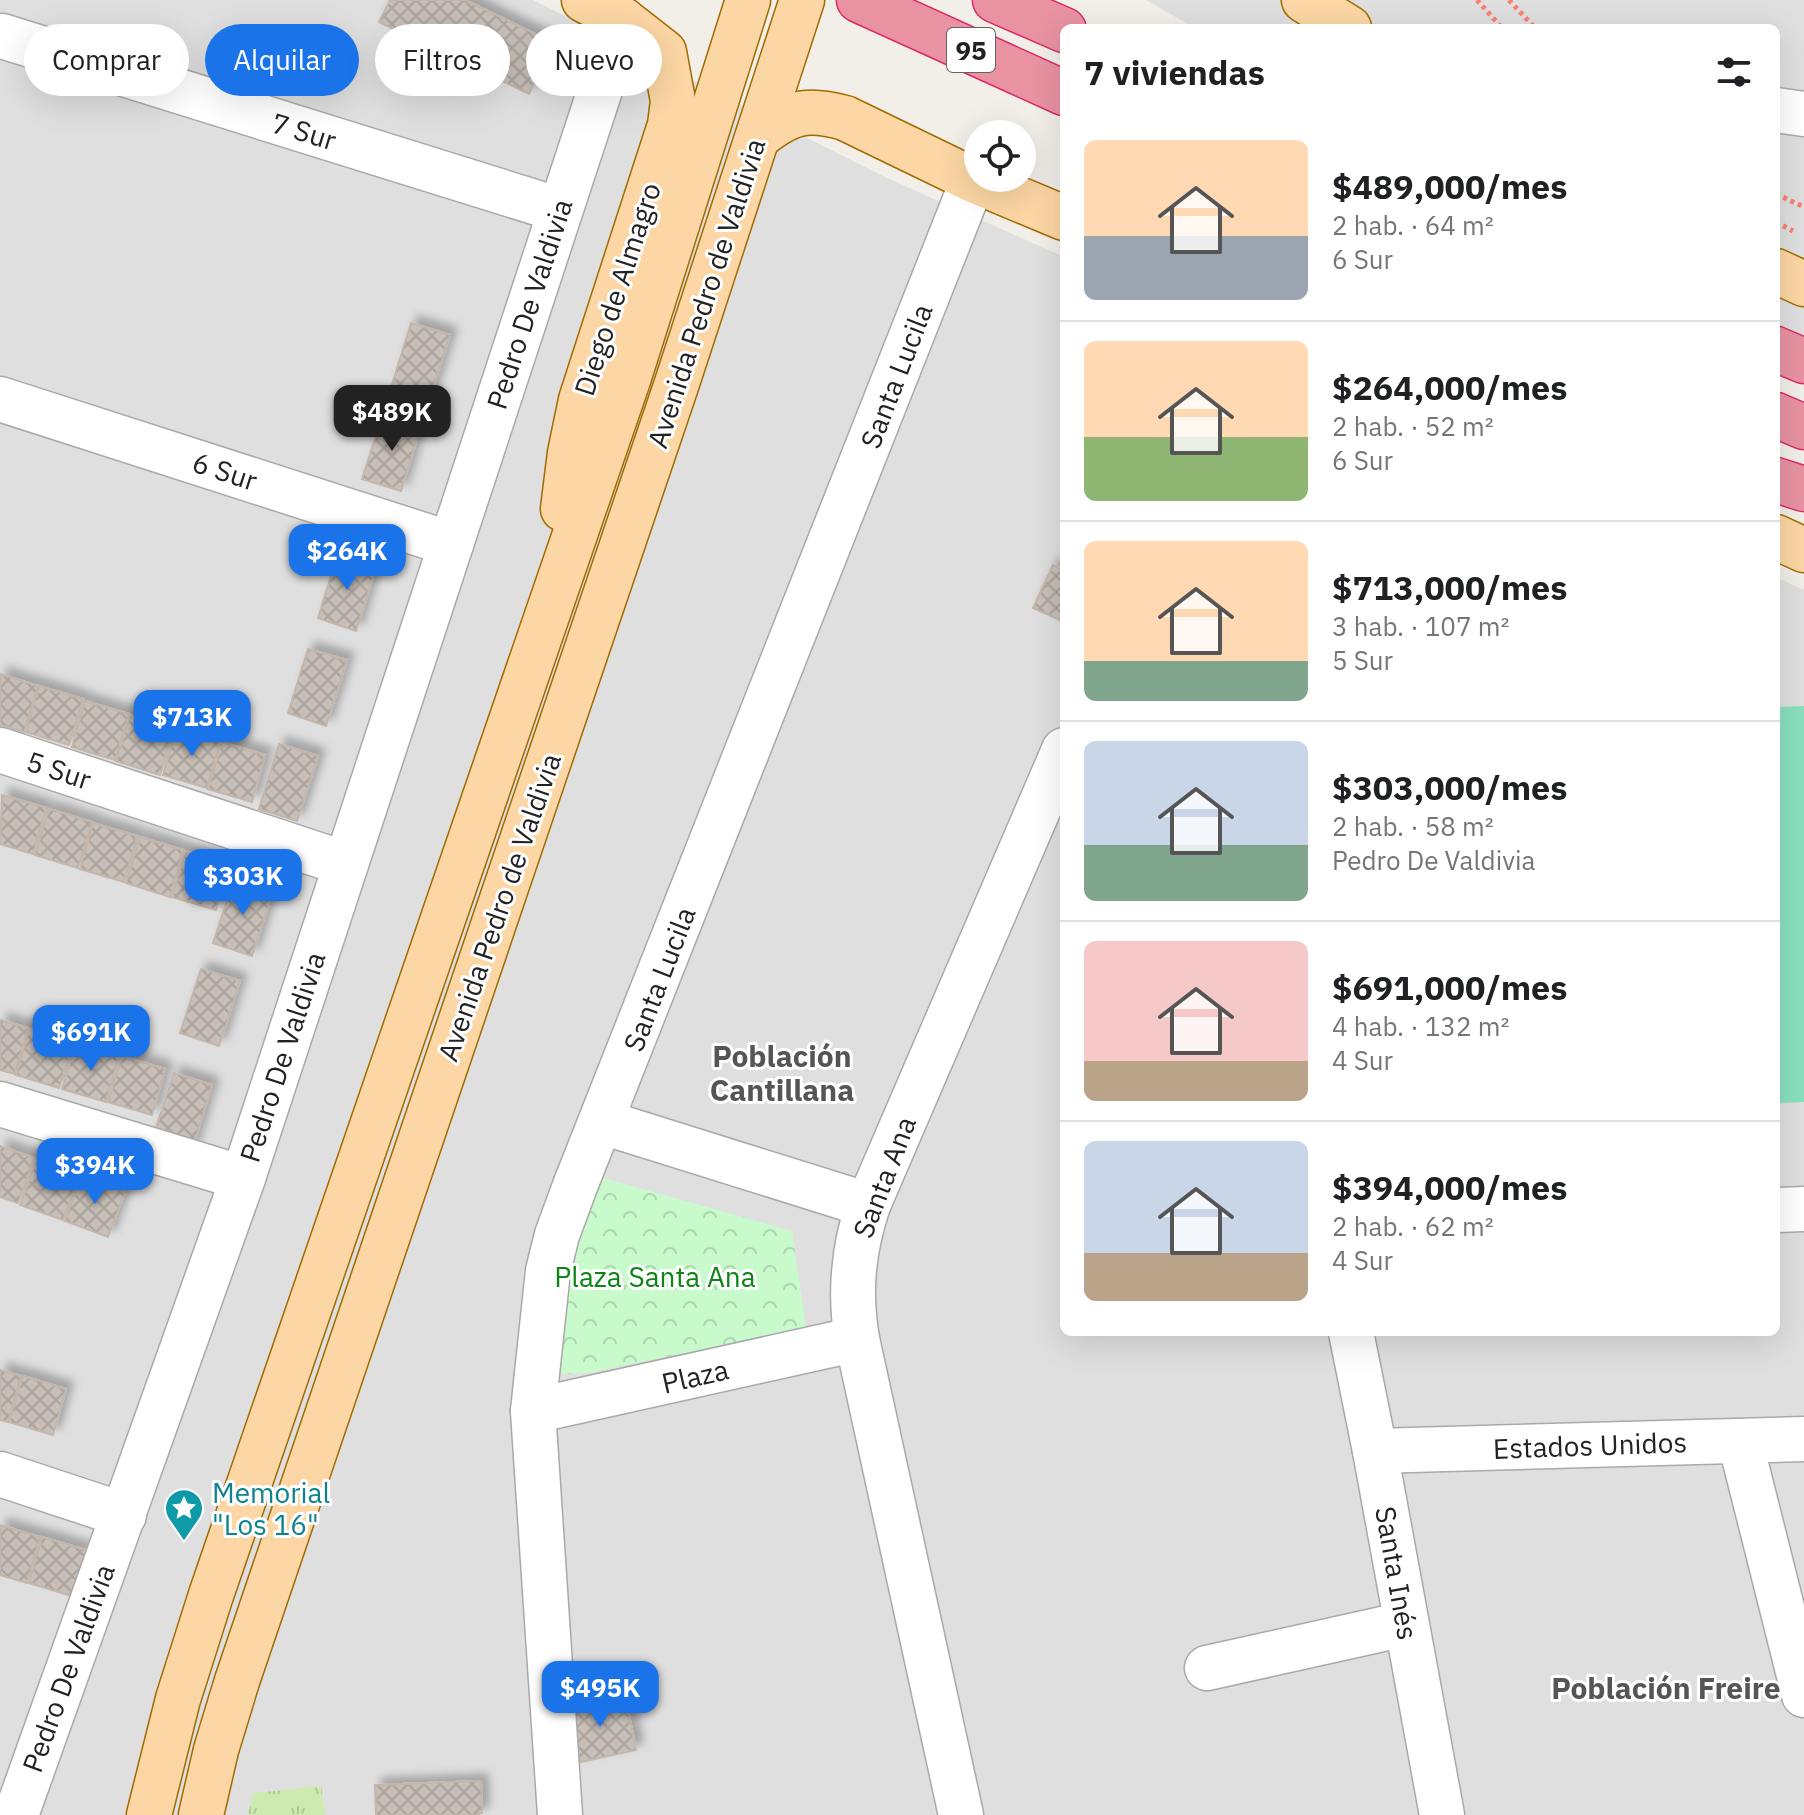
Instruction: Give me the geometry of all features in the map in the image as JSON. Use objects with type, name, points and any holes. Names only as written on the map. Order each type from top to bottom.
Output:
[{"type":"highway","name":"95","points":[[995,0],[1060,28]]},
{"type":"highway","name":"95","points":[[869,4],[1060,91]]},
{"type":"highway","points":[[1780,351],[1804,361]]},
{"type":"highway","points":[[1780,417],[1804,427]]},
{"type":"highway","points":[[1780,481],[1804,489]]},
{"type":"main road","name":"Diego de Almagro","points":[[544,623],[581,400],[670,125],[673,101],[664,52],[623,20],[584,0]]},
{"type":"main road","name":"Avenida Pedro de Valdivia","points":[[149,1815],[178,1699],[226,1550],[629,377],[748,0]]},
{"type":"main road","name":"Avenida Pedro de Valdivia","points":[[201,1815],[237,1681],[676,386],[802,0]]},
{"type":"main road","points":[[1304,0],[1343,24]]},
{"type":"main road","points":[[758,137],[787,117],[801,112],[829,113],[964,176]]},
{"type":"main road","points":[[1002,192],[1060,216]]},
{"type":"main road","points":[[1780,273],[1804,284]]},
{"type":"main road","points":[[1780,539],[1804,550]]},
{"type":"main road","name":"Avenida Pedro de Valdivia","points":[[117,1815],[178,1699]]},
{"type":"street","name":"Pedro De Valdivia","points":[[16,1815],[243,1178],[623,20]]},
{"type":"street","name":"7 Sur","points":[[2,36],[560,210]]},
{"type":"street","points":[[1780,111],[1804,114]]},
{"type":"street","name":"Santa Lucila","points":[[560,1815],[533,1411],[548,1271],[571,1199],[968,192]]},
{"type":"street","name":"6 Sur","points":[[0,399],[451,544]]},
{"type":"street","name":"5 Sur","points":[[0,750],[346,864]]},
{"type":"street","name":"Santa Ana","points":[[961,1815],[857,1339],[852,1302],[853,1264],[858,1234],[868,1205],[1060,759]]},
{"type":"street","points":[[0,1104],[243,1178]]},
{"type":"street","points":[[604,1119],[622,1128],[868,1205]]},
{"type":"street","points":[[1780,1210],[1804,1209]]},
{"type":"street","name":"Santa Inés","points":[[1352,1336],[1442,1815]]},
{"type":"street","name":"Plaza","points":[[533,1411],[857,1339]]},
{"type":"street","name":"Estados Unidos","points":[[1375,1451],[1804,1439]]},
{"type":"street","points":[[1740,1441],[1804,1695]]},
{"type":"street","points":[[0,1474],[124,1515]]},
{"type":"street","points":[[1207,1668],[1405,1624]]},
{"type":"path","points":[[1477,0],[1498,24]]},
{"type":"path","points":[[1509,0],[1531,24]]},
{"type":"path","points":[[1780,196],[1804,207]]},
{"type":"shaded area","points":[[0,0],[533,0],[581,24],[526,24],[526,96],[662,96],[662,65],[887,178],[1060,255],[1060,1336],[1780,1336],[1780,579],[1804,590],[1804,1815],[0,1815]]},
{"type":"shaded area","points":[[1146,0],[1804,0],[1804,346],[1780,335],[1780,24],[1188,24]]},
{"type":"green space","points":[[1804,706],[1804,1102],[1780,1103],[1780,707]]},
{"type":"green space","name":"Plaza Santa Ana","points":[[593,1175],[792,1231],[806,1328],[587,1373],[561,1374],[565,1312],[580,1219]]},
{"type":"green space","points":[[321,1786],[325,1815],[248,1815],[253,1793]]},
{"type":"building","points":[[390,0],[465,0],[526,29],[526,93],[510,85],[510,24],[379,22]]},
{"type":"building","points":[[411,323],[450,335],[429,400],[391,388]]},
{"type":"building","points":[[383,414],[421,426],[401,491],[362,479]]},
{"type":"building","points":[[338,553],[377,565],[356,631],[318,618]]},
{"type":"building","points":[[1053,565],[1060,568],[1060,620],[1033,608]]},
{"type":"building","points":[[308,649],[347,660],[326,726],[288,713]]},
{"type":"building","points":[[0,674],[38,686],[24,732],[0,725]]},
{"type":"building","points":[[39,686],[83,699],[69,745],[26,732]]},
{"type":"building","points":[[85,701],[129,714],[115,760],[72,747]]},
{"type":"building","points":[[130,715],[173,729],[160,775],[116,761]]},
{"type":"building","points":[[176,729],[220,742],[207,788],[163,775]]},
{"type":"building","points":[[222,742],[265,755],[252,802],[208,789]]},
{"type":"building","points":[[279,744],[318,756],[297,821],[259,809]]},
{"type":"building","points":[[2,795],[46,808],[33,854],[0,844]]},
{"type":"building","points":[[49,809],[92,822],[78,868],[35,855]]},
{"type":"building","points":[[93,823],[137,836],[124,882],[80,869]]},
{"type":"building","points":[[140,837],[183,850],[170,897],[126,883]]},
{"type":"building","points":[[185,851],[229,864],[216,910],[172,897]]},
{"type":"building","points":[[234,879],[273,891],[252,956],[213,943]]},
{"type":"building","points":[[201,969],[240,981],[219,1046],[180,1033]]},
{"type":"building","points":[[0,1020],[28,1028],[15,1074],[0,1070]]},
{"type":"building","points":[[29,1029],[73,1042],[59,1088],[16,1075]]},
{"type":"building","points":[[76,1043],[119,1056],[106,1102],[62,1089]]},
{"type":"building","points":[[122,1056],[165,1069],[152,1115],[108,1102]]},
{"type":"building","points":[[174,1073],[212,1085],[192,1150],[153,1137]]},
{"type":"building","points":[[0,1146],[34,1158],[18,1203],[0,1197]]},
{"type":"building","points":[[37,1159],[80,1175],[63,1220],[20,1205]]},
{"type":"building","points":[[81,1176],[125,1192],[108,1237],[65,1221]]},
{"type":"building","points":[[0,1370],[21,1376],[8,1422],[0,1420]]},
{"type":"building","points":[[23,1376],[66,1389],[53,1435],[9,1422]]},
{"type":"building","points":[[0,1525],[40,1537],[27,1583],[0,1575]]},
{"type":"building","points":[[42,1537],[86,1550],[72,1596],[29,1583]]},
{"type":"building","points":[[625,1695],[636,1750],[576,1763],[563,1708]]},
{"type":"building","points":[[481,1781],[482,1813],[376,1815],[375,1785]]},
{"type":"place","name":"Memorial \"Los 16\"","points":[[184,1542]]},
{"type":"district","name":"Población Cantillana","points":[[782,1072]]},
{"type":"district","name":"Población Freire","points":[[1666,1687]]}]
